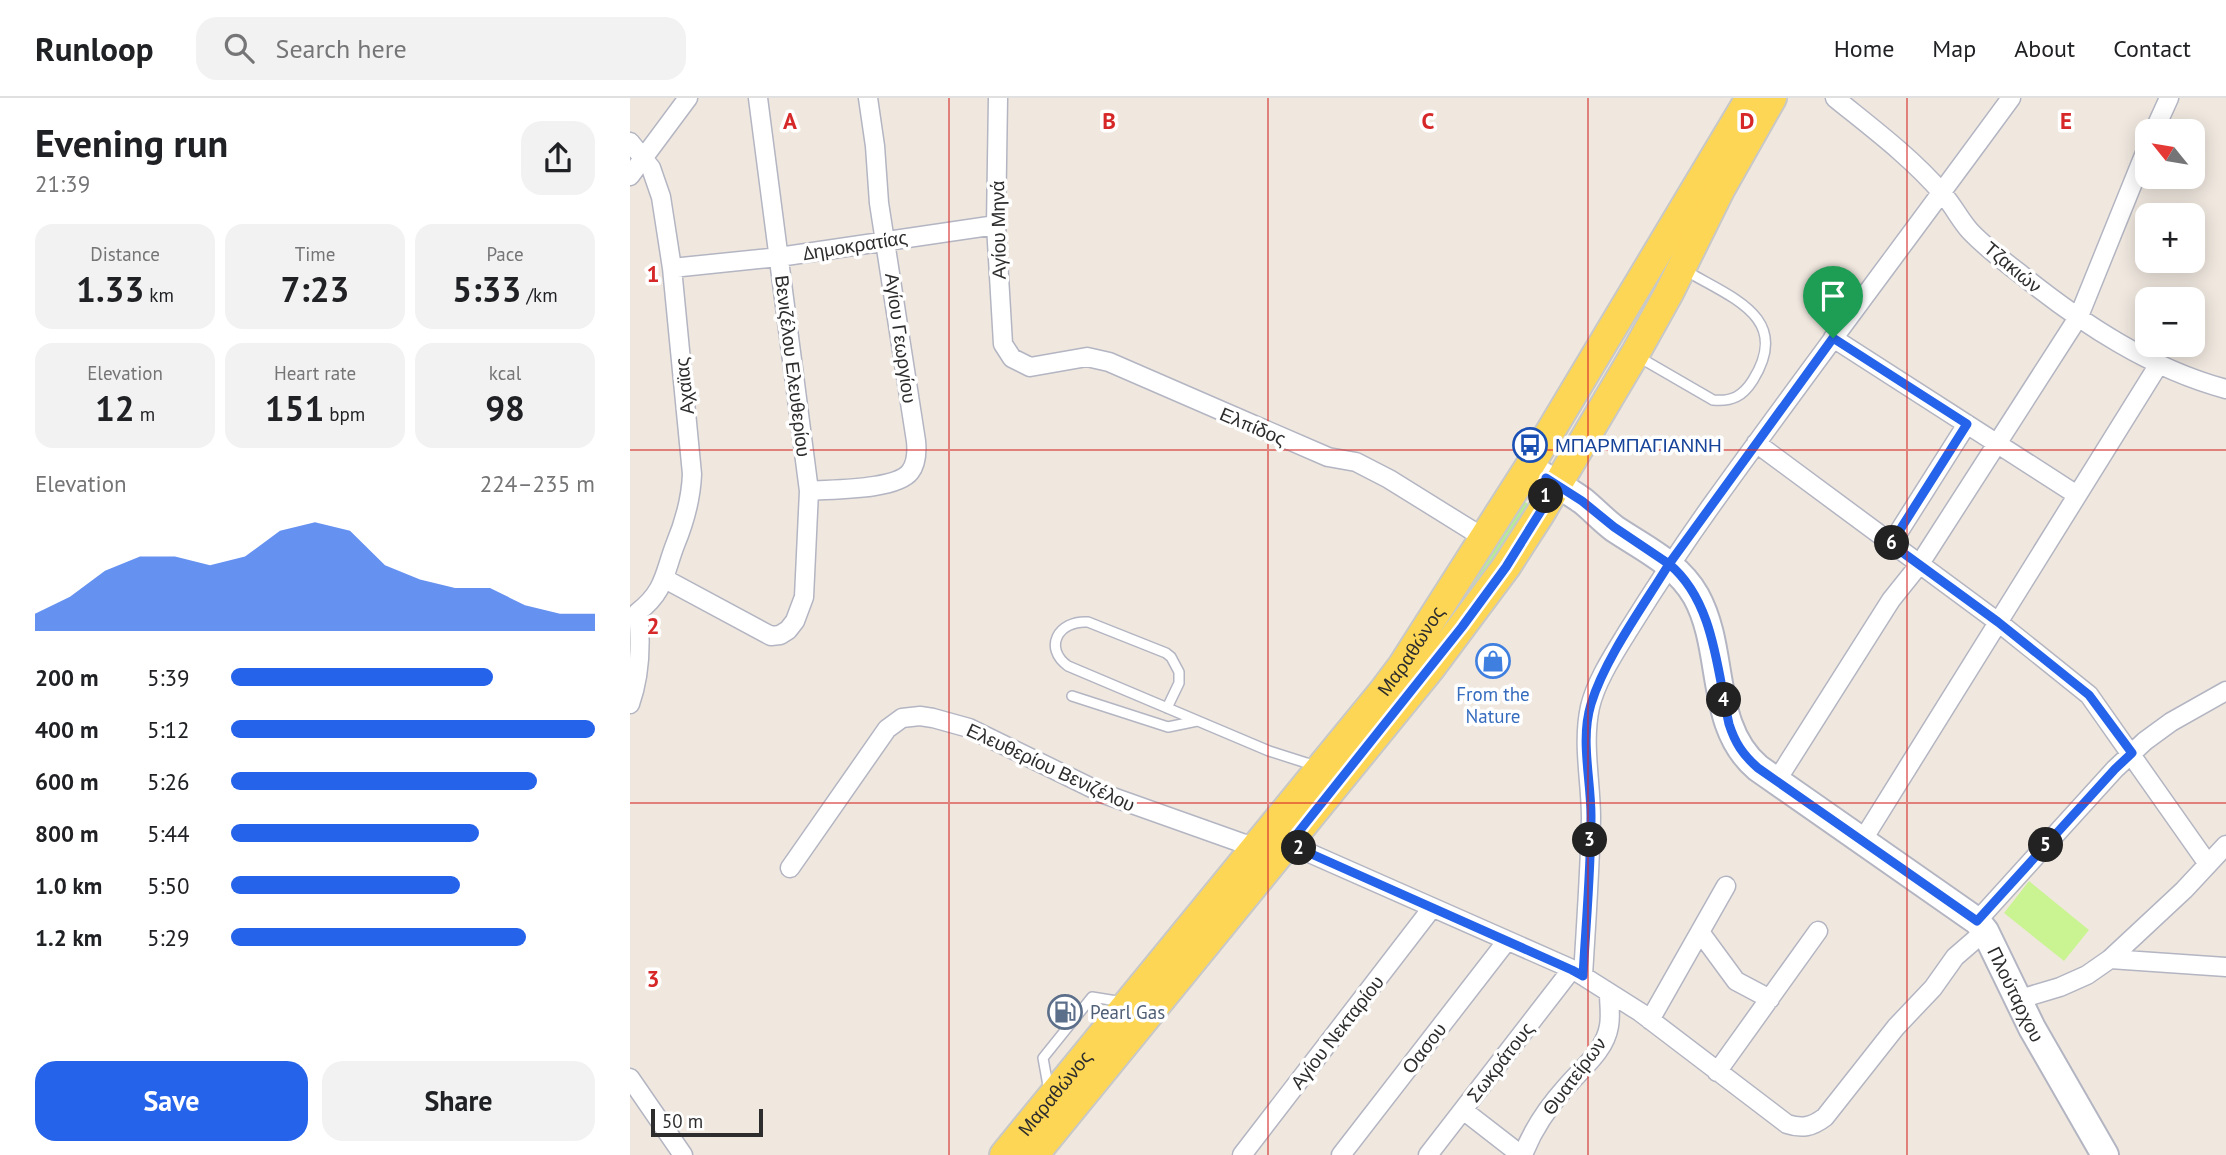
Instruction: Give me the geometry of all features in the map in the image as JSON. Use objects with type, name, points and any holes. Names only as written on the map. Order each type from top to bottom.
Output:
[{"type":"main road","name":"Μαραθώνος","points":[[1034,1155],[1289,844],[1462,627],[1506,567],[1663,242],[1749,98]]},
{"type":"main road","name":"Μαραθώνος","points":[[1004,1155],[1402,666],[1484,538],[1545,482],[1635,354],[1682,268],[1726,178],[1772,98]]},
{"type":"street","points":[[630,176],[688,98]]},
{"type":"street","name":"Βενιζέλου Ελευθερίου","points":[[665,579],[767,634],[776,636],[788,630],[795,621],[805,589],[809,491],[758,98]]},
{"type":"street","name":"Αγίου Γεωργίου","points":[[809,491],[892,483],[908,475],[915,463],[916,441],[879,203],[868,98]]},
{"type":"street","name":"Αγίου Μηνά","points":[[998,98],[996,225],[1002,338],[1005,349],[1012,358]]},
{"type":"street","name":"Τζακιών","points":[[1835,98],[1886,139],[1942,193],[1970,231],[2053,300],[2120,344],[2159,364],[2199,382],[2226,388]]},
{"type":"street","points":[[1577,973],[1591,818],[1591,786],[1586,749],[1591,705],[1613,656],[1669,564],[2011,98]]},
{"type":"street","points":[[2159,119],[2169,98]]},
{"type":"street","name":"Αχαϊας","points":[[630,142],[644,157],[659,190],[672,268],[692,474],[689,503],[665,579],[650,603],[636,614]]},
{"type":"street","points":[[1777,780],[1891,600],[1919,565],[2079,316],[2135,178]]},
{"type":"street","name":"Δημοκρατίας","points":[[672,268],[779,257],[996,225]]},
{"type":"street","points":[[1833,338],[2077,495]]},
{"type":"street","name":"Ελπίδος","points":[[1012,358],[1034,368],[1072,358],[1109,362],[1328,457],[1356,462],[1389,479],[1484,538]]},
{"type":"street","points":[[1862,841],[2159,364]]},
{"type":"street","points":[[1891,544],[1967,424]]},
{"type":"street","points":[[1756,443],[1998,622],[2089,695],[2208,864]]},
{"type":"street","name":"Πλούταρχου","points":[[1545,482],[1582,501],[1614,527],[1669,564],[1689,585],[1704,611],[1729,724],[1735,741],[1750,761],[1981,926],[2038,1038],[2105,1155]]},
{"type":"street","points":[[630,704],[637,671],[636,614]]},
{"type":"street","points":[[1289,844],[1577,973],[1650,1020],[1787,1124],[1800,1128],[1818,1123],[1825,1117],[1896,1027],[1933,988],[1955,957],[2115,769],[2171,722],[2226,691]]},
{"type":"street","name":"Ελευθερίου Βενιζέλου","points":[[790,868],[887,729],[902,718],[920,716],[969,728],[1104,794],[1256,848]]},
{"type":"street","points":[[2020,999],[2087,975],[2110,959],[2226,845]]},
{"type":"street","points":[[1650,1020],[1726,886]]},
{"type":"street","name":"Αγίου Νεκταρίου","points":[[1242,1155],[1432,908]]},
{"type":"street","points":[[1717,1072],[1818,931]]},
{"type":"street","points":[[1700,932],[1736,981],[1770,999]]},
{"type":"street","name":"Οασου","points":[[1341,1155],[1506,942]]},
{"type":"street","points":[[2110,959],[2226,967]]},
{"type":"street","name":"Σωκράτους","points":[[1428,1155],[1577,973]]},
{"type":"street","name":"Θυατείρων","points":[[1522,1155],[1557,1097],[1601,1046],[1609,1027],[1609,993]]},
{"type":"street","points":[[630,1078],[683,1155]]},
{"type":"street","points":[[1463,1110],[1522,1155]]},
{"type":"lane","points":[[1635,354],[1713,400],[1737,398],[1748,388],[1758,372],[1766,350],[1766,335],[1762,322],[1744,306],[1682,268]]},
{"type":"lane","points":[[1167,708],[1179,683],[1179,672],[1177,665],[1166,653],[1088,622],[1075,621],[1066,625],[1058,635],[1057,651],[1068,666],[1197,721],[1269,751],[1321,768]]},
{"type":"lane","points":[[1072,696],[1168,727],[1197,721]]},
{"type":"green space","points":[[1522,500],[1533,507],[1414,675],[1441,627]]},
{"type":"green space","points":[[2029,881],[2089,930],[2064,961],[2004,913]]},
{"type":"place","name":"ΜΠΑΡΜΠΑΓΙΑΝΝΗ","points":[[1530,445]]},
{"type":"place","name":"From the Nature","points":[[1493,661]]},
{"type":"place","name":"Pearl Gas","points":[[1065,1012]]},
{"type":"route","points":[[1833,338],[1669,564],[1546,478],[1544,489],[1549,498],[1506,567],[1430,669],[1289,844],[1583,976],[1591,818],[1591,786],[1586,749],[1591,705],[1613,656],[1669,564],[1695,593],[1704,611],[1729,724],[1744,755],[1758,768],[1977,921],[2132,753],[2089,695],[1998,622],[1891,544],[1967,424],[1833,338]]}]
